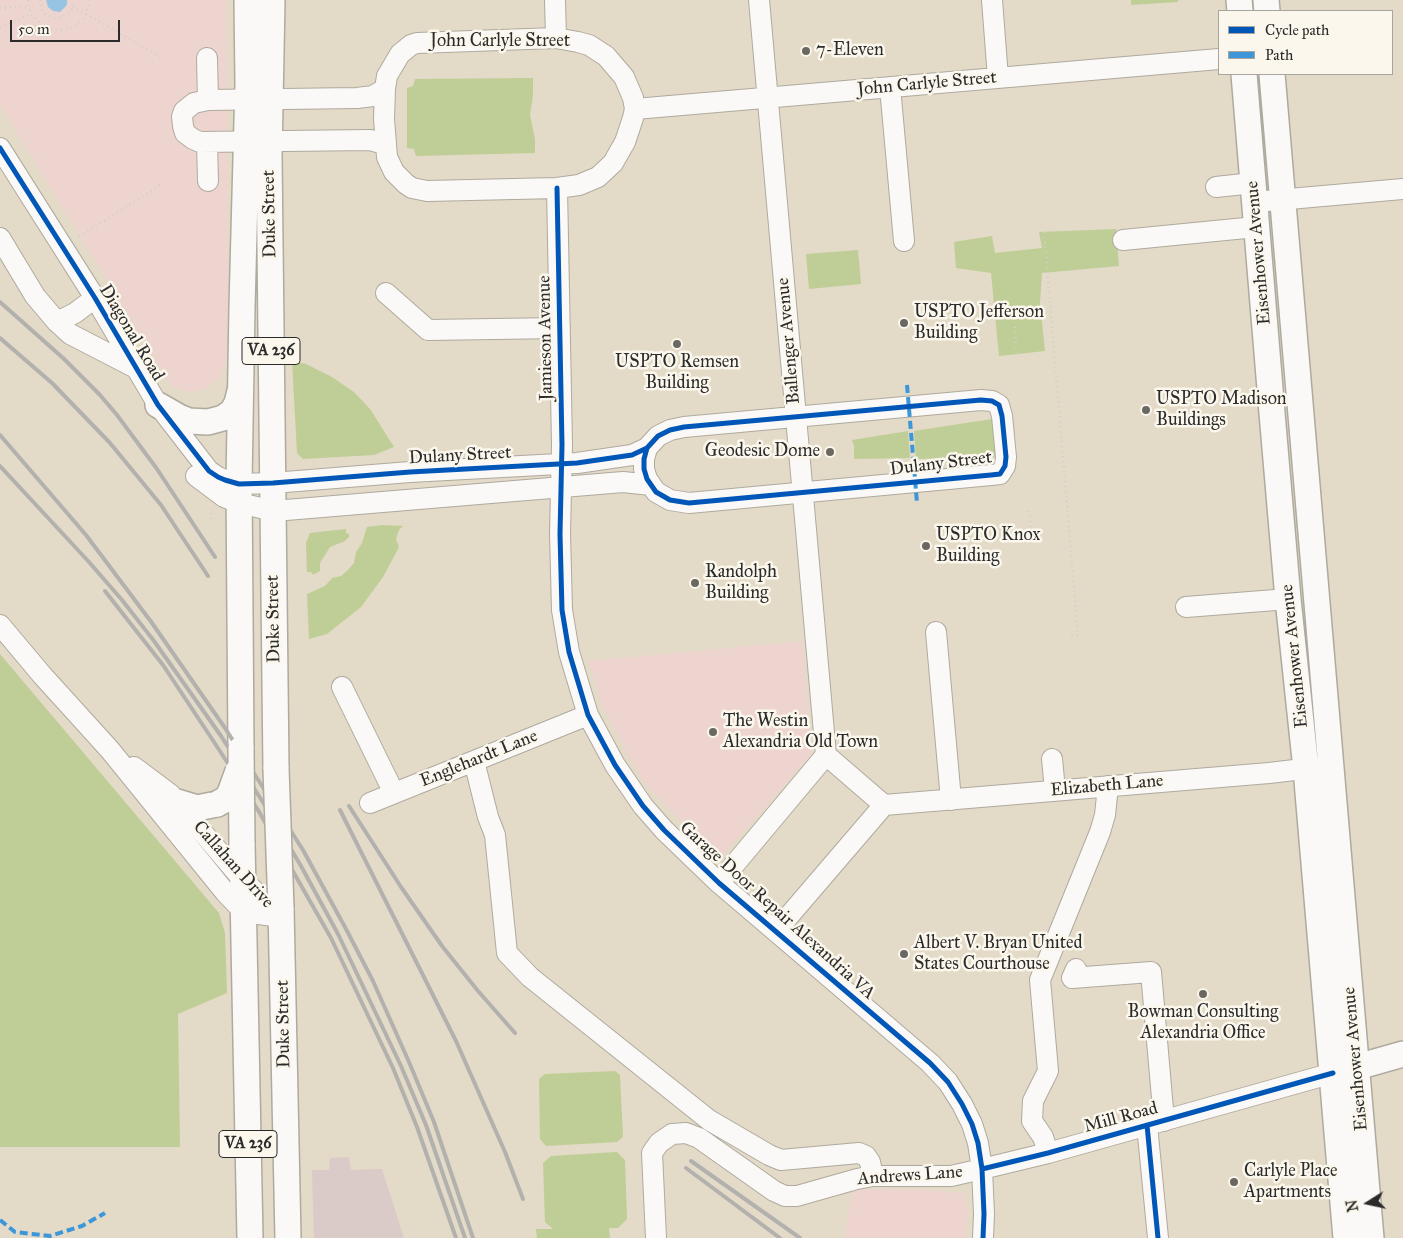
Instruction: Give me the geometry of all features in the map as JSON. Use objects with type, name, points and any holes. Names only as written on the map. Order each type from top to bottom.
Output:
[{"type":"main road","name":"Duke Street","points":[[247,0],[259,99]]},
{"type":"main road","name":"Duke Street","points":[[250,1238],[240,710],[240,391],[258,142],[259,99],[272,0]]},
{"type":"main road","name":"Eisenhower Avenue","points":[[1244,75],[1288,599],[1306,768],[1346,1238]]},
{"type":"main road","name":"Eisenhower Avenue","points":[[1272,75],[1281,200],[1371,1238]]},
{"type":"main road","name":"Duke Street","points":[[258,142],[274,511],[276,769],[288,1238]]},
{"type":"main road","points":[[158,405],[189,421],[208,422],[219,420],[232,412],[240,391]]},
{"type":"main road","points":[[177,802],[197,808],[217,804],[226,799],[234,787],[239,769],[241,749]]},
{"type":"main road","name":"Mill Road","points":[[1333,1073],[1403,1054]]},
{"type":"street","points":[[555,0],[556,38]]},
{"type":"street","name":"Ballenger Avenue","points":[[759,0],[826,755]]},
{"type":"street","points":[[992,0],[998,78]]},
{"type":"street","name":"John Carlyle Street","points":[[556,38],[589,45],[606,56],[627,82],[635,109],[625,142],[608,169],[588,183],[557,188],[427,191],[412,188],[394,172],[386,157],[385,88],[387,76],[400,54],[411,45],[417,43],[556,38]]},
{"type":"street","points":[[207,58],[208,100]]},
{"type":"street","name":"John Carlyle Street","points":[[635,109],[1218,59]]},
{"type":"street","points":[[890,87],[904,241]]},
{"type":"street","points":[[385,88],[373,96],[357,98],[208,100],[194,103],[184,111],[182,117],[186,133],[193,139],[207,143],[370,140],[385,144]]},
{"type":"street","points":[[207,143],[208,181]]},
{"type":"street","name":"Diagonal Road","points":[[0,148],[95,298],[158,405],[187,464],[197,478],[224,496],[272,483]]},
{"type":"street","name":"Jamieson Avenue","points":[[557,188],[562,487]]},
{"type":"street","points":[[1216,188],[1254,193],[1281,200],[1403,189]]},
{"type":"street","points":[[1123,240],[1256,227]]},
{"type":"street","points":[[0,238],[36,296],[57,322],[70,334],[136,368]]},
{"type":"street","points":[[386,293],[428,330],[560,328]]},
{"type":"street","points":[[57,322],[75,313],[95,298]]},
{"type":"street","name":"Dulany Street","points":[[272,483],[410,472],[562,464],[616,458],[632,455],[647,448],[658,436],[670,430],[684,427],[981,400],[999,404],[1002,416],[1006,450],[1005,466],[1000,474],[689,502],[670,500],[656,492],[651,485]]},
{"type":"street","points":[[647,448],[644,469],[651,485]]},
{"type":"street","points":[[239,493],[274,511],[623,482],[651,485]]},
{"type":"street","name":"Garage Door Repair Alexandria VA","points":[[562,487],[560,541],[562,610],[571,659],[588,715],[615,765],[643,806],[664,830],[719,883],[930,1063],[948,1082],[972,1124],[978,1143],[982,1169]]},
{"type":"street","points":[[1186,607],[1288,599]]},
{"type":"street","name":"Callahan Drive","points":[[0,625],[42,675],[110,750],[225,892],[244,912],[281,913]]},
{"type":"street","points":[[936,632],[951,800]]},
{"type":"street","points":[[342,687],[394,793]]},
{"type":"street","name":"Englehardt Lane","points":[[370,803],[588,715]]},
{"type":"street","name":"Callahan Drive","points":[[110,750],[170,794],[243,880],[281,913]]},
{"type":"street","points":[[719,883],[826,755],[884,805],[776,931]]},
{"type":"street","points":[[1052,759],[1055,790]]},
{"type":"street","points":[[474,760],[488,817],[495,835],[507,953],[530,977],[709,1120],[769,1155],[781,1160],[859,1153],[866,1156],[870,1162],[873,1176]]},
{"type":"street","name":"Elizabeth Lane","points":[[884,805],[1269,773],[1331,766]]},
{"type":"street","points":[[1048,1153],[1043,1137],[1032,1121],[1033,1101],[1048,1071],[1040,980],[1100,832],[1105,815],[1108,786]]},
{"type":"street","points":[[1076,969],[1072,978],[1151,972],[1158,1238]]},
{"type":"street","name":"Mill Road","points":[[982,1169],[1048,1153],[1333,1073]]},
{"type":"street","name":"Andrews Lane","points":[[656,1238],[652,1153],[659,1143],[672,1134],[686,1133],[700,1138],[774,1191],[785,1196],[797,1196],[873,1176],[952,1176],[982,1169]]},
{"type":"street","points":[[982,1169],[983,1238]]},
{"type":"path","points":[[28,0],[31,14],[41,25],[55,30],[70,29],[76,25],[86,14],[89,0]]},
{"type":"path","points":[[40,0],[45,14],[55,18],[65,16],[72,8],[73,0]]},
{"type":"path","points":[[0,8],[29,6]]},
{"type":"path","points":[[72,8],[161,57]]},
{"type":"path","points":[[0,28],[31,14]]},
{"type":"path","points":[[79,237],[162,184]]},
{"type":"path","points":[[1044,232],[1078,635],[1069,636]]},
{"type":"path","points":[[1015,327],[1016,353]]},
{"type":"path","points":[[211,519],[212,505]]},
{"type":"path","points":[[1028,511],[1032,541]]},
{"type":"shaded area","points":[[0,0],[227,0],[228,358],[218,379],[204,390],[188,392],[172,387],[0,105]]},
{"type":"shaded area","name":"The Westin Alexandria Old Town","points":[[803,641],[811,755],[722,856],[696,837],[642,780],[603,707],[588,661]]},
{"type":"shaded area","points":[[349,1157],[351,1170],[382,1169],[404,1238],[314,1238],[312,1170],[329,1170],[330,1158]]},
{"type":"shaded area","points":[[852,1189],[916,1189],[962,1193],[968,1210],[964,1238],[845,1238]]},
{"type":"green space","points":[[1131,0],[1178,0],[1178,2],[1131,5]]},
{"type":"green space","points":[[533,78],[530,115],[535,139],[535,153],[416,156],[414,149],[407,148],[407,88],[413,86],[415,79]]},
{"type":"green space","points":[[1116,229],[1119,266],[1042,273],[1040,303],[1045,351],[999,356],[991,273],[956,268],[954,242],[992,236],[995,253],[1042,248],[1039,232]]},
{"type":"green space","points":[[858,250],[861,284],[809,289],[806,254]]},
{"type":"green space","points":[[292,361],[306,364],[332,377],[354,392],[370,409],[394,447],[374,455],[303,459],[297,453]]},
{"type":"green space","points":[[992,419],[996,457],[916,459],[914,431]]},
{"type":"green space","points":[[908,431],[910,458],[854,459],[852,440]]},
{"type":"green space","points":[[382,525],[403,526],[399,530],[396,539],[399,547],[383,577],[361,607],[327,634],[309,639],[307,594],[325,586],[332,578],[341,576],[348,570],[354,563],[356,552],[362,543],[367,527]]},
{"type":"green space","points":[[346,529],[349,537],[345,541],[330,547],[320,563],[320,571],[313,575],[311,572],[307,572],[306,543],[310,533]]},
{"type":"green space","points":[[0,654],[219,913],[225,933],[227,993],[178,1014],[180,1147],[0,1147]]},
{"type":"green space","points":[[615,1071],[620,1075],[623,1137],[617,1142],[546,1146],[540,1139],[539,1079],[545,1074]]},
{"type":"green space","points":[[617,1152],[625,1160],[627,1219],[618,1228],[609,1228],[610,1238],[537,1238],[536,1229],[553,1229],[545,1222],[543,1163],[551,1156]]},
{"type":"water","points":[[46,0],[67,0],[67,5],[60,12],[53,11],[48,7]]},
{"type":"railway","points":[[0,302],[63,358],[117,415],[157,469],[215,557]]},
{"type":"railway","points":[[0,338],[52,383],[110,443],[161,505],[208,576]]},
{"type":"railway","points":[[0,435],[86,535],[152,623],[225,728],[303,850],[373,981],[409,1062],[434,1122],[473,1238]]},
{"type":"railway","points":[[0,466],[122,600],[154,641],[221,736],[264,804],[338,934],[401,1066],[426,1125],[465,1238]]},
{"type":"railway","points":[[105,591],[163,665],[216,745],[258,810],[331,938],[393,1068],[417,1127],[456,1238]]},
{"type":"railway","points":[[349,806],[401,887],[442,946],[515,1033]]},
{"type":"railway","points":[[340,810],[456,1041],[505,1152],[523,1199]]},
{"type":"railway","points":[[691,1161],[800,1238]]},
{"type":"railway","points":[[686,1168],[780,1238]]},
{"type":"marked path","points":[[907,385],[917,503]]},
{"type":"marked path","points":[[0,1220],[15,1232],[50,1236],[82,1226],[105,1213]]},
{"type":"cycle path","points":[[0,148],[95,298],[158,405],[209,471],[225,480],[239,484],[273,483],[410,472],[577,463],[632,455],[647,448],[658,436],[670,430],[684,427],[981,400],[992,401],[999,405],[1002,416],[1006,457],[1005,466],[1000,474],[689,503],[670,500],[656,492],[647,479],[644,469],[647,448]]},
{"type":"cycle path","points":[[557,188],[562,445],[560,534],[562,610],[569,652],[588,715],[615,765],[643,806],[664,830],[719,883],[930,1063],[948,1082],[972,1124],[978,1143],[982,1169],[983,1238]]},
{"type":"cycle path","points":[[982,1169],[1048,1153],[1333,1073]]},
{"type":"cycle path","points":[[1147,1125],[1158,1238]]},
{"type":"place","name":"7-Eleven","points":[[806,51]]},
{"type":"place","name":"USPTO Jefferson Building","points":[[904,323]]},
{"type":"place","name":"USPTO Remsen Building","points":[[677,344]]},
{"type":"place","name":"USPTO Madison Buildings","points":[[1146,410]]},
{"type":"place","name":"Geodesic Dome","points":[[830,452]]},
{"type":"place","name":"USPTO Knox Building","points":[[926,546]]},
{"type":"place","name":"Randolph Building","points":[[695,583]]},
{"type":"place","name":"The Westin Alexandria Old Town","points":[[713,732]]},
{"type":"place","name":"Albert V. Bryan United States Courthouse","points":[[904,954]]},
{"type":"place","name":"Bowman Consulting Alexandria Office","points":[[1203,994]]},
{"type":"place","name":"Carlyle Place Apartments","points":[[1234,1182]]}]
